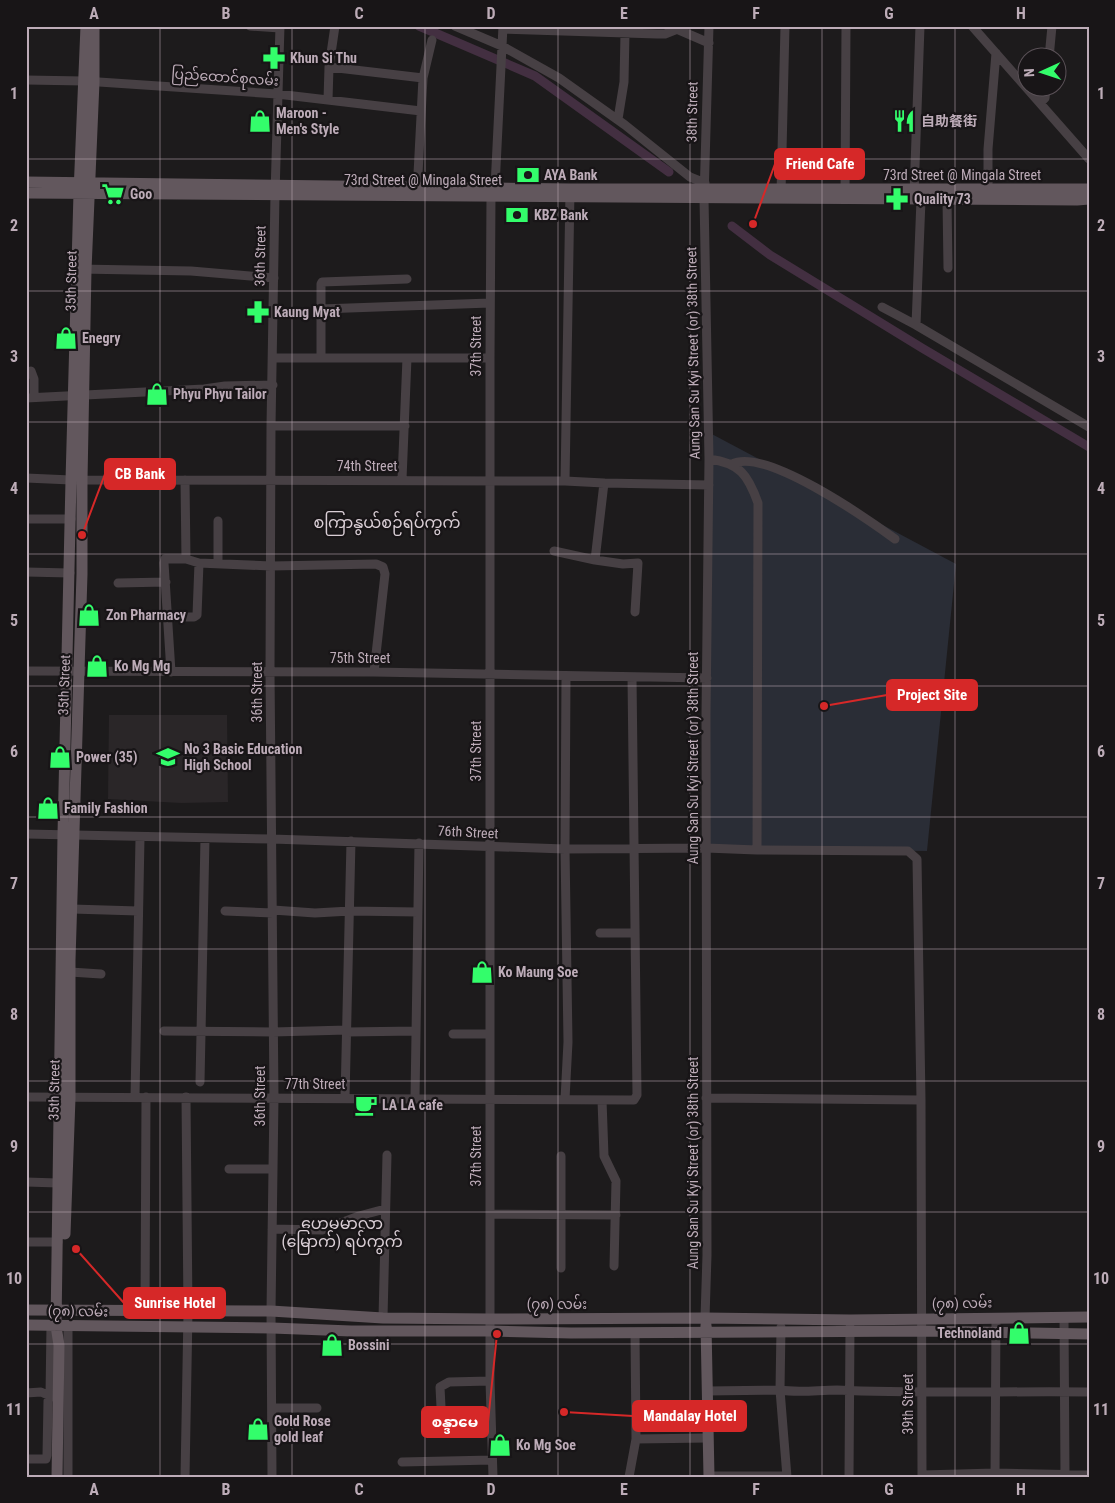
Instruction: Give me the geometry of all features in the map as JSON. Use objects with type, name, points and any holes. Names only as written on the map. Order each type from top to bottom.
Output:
[{"type":"main road","name":"35th Street","points":[[86,26],[89,81]]},
{"type":"main road","name":"35th Street","points":[[57,1477],[69,834],[82,598],[76,480],[81,269],[89,81],[94,26]]},
{"type":"main road","name":"73rd Street @ Mingala Street","points":[[26,182],[84,187],[570,193],[704,190],[781,194],[917,196],[1081,196],[1089,188]]},
{"type":"main road","name":"73rd Street @ Mingala Street","points":[[26,193],[84,187]]},
{"type":"main road","name":"73rd Street @ Mingala Street","points":[[917,196],[948,200],[988,195]]},
{"type":"main road","name":"35th Street","points":[[60,1310],[58,1183],[64,1097],[72,909],[67,672],[71,519],[76,480]]},
{"type":"main road","points":[[69,597],[82,598]]},
{"type":"main road","name":"(၇၈) လမ်း","points":[[26,1310],[271,1311],[490,1325],[571,1333],[706,1332],[781,1326],[850,1326],[922,1331],[1089,1334]]},
{"type":"main road","name":"(၇၈) လမ်း","points":[[850,1326],[921,1318],[1089,1317]]},
{"type":"main road","points":[[705,1318],[709,1476]]},
{"type":"main road","name":"(၇၈) လမ်း","points":[[26,1325],[351,1330],[705,1318],[781,1326]]},
{"type":"street","points":[[250,26],[280,27]]},
{"type":"street","points":[[328,100],[329,66],[335,26]]},
{"type":"street","points":[[456,26],[559,78],[618,119],[704,190]]},
{"type":"street","name":"38th Street","points":[[704,190],[709,26]]},
{"type":"street","points":[[781,194],[785,26]]},
{"type":"street","points":[[845,195],[846,26]]},
{"type":"street","points":[[916,325],[920,26]]},
{"type":"street","points":[[972,26],[1089,159]]},
{"type":"street","points":[[1050,48],[1052,26]]},
{"type":"street","name":"36th Street","points":[[272,1477],[271,1311],[274,1098],[270,672],[271,426],[280,27]]},
{"type":"street","points":[[503,28],[665,34],[673,28],[709,43]]},
{"type":"street","name":"37th Street","points":[[493,1477],[490,1381],[490,303],[493,191],[503,28]]},
{"type":"street","points":[[618,119],[624,82],[625,33]]},
{"type":"street","points":[[417,191],[423,78],[432,40]]},
{"type":"street","points":[[988,195],[988,149],[996,53]]},
{"type":"street","points":[[329,66],[423,78]]},
{"type":"street","name":"ပြည်ထောင်စုလမ်း","points":[[26,80],[89,81],[277,94],[420,111]]},
{"type":"street","points":[[1040,103],[1045,98]]},
{"type":"street","name":"Aung San Su Kyi Street (or) 38th Street","points":[[704,190],[709,459],[706,848],[707,1256],[705,1318]]},
{"type":"street","points":[[565,481],[570,193]]},
{"type":"street","points":[[948,200],[948,268]]},
{"type":"street","points":[[81,269],[191,271],[274,278]]},
{"type":"street","points":[[321,358],[321,284],[324,281],[407,278]]},
{"type":"street","points":[[321,309],[490,303]]},
{"type":"street","points":[[882,307],[1089,427]]},
{"type":"street","points":[[273,358],[490,358]]},
{"type":"street","points":[[402,480],[407,358]]},
{"type":"street","points":[[31,371],[34,379],[30,398],[273,385]]},
{"type":"street","points":[[271,426],[405,426]]},
{"type":"street","points":[[709,459],[732,464],[742,470],[752,487],[758,503],[757,850]]},
{"type":"street","points":[[732,464],[738,461],[760,464],[792,475],[841,501],[895,539]]},
{"type":"street","name":"74th Street","points":[[26,478],[76,480],[490,480],[709,485]]},
{"type":"street","points":[[185,480],[186,559]]},
{"type":"street","points":[[595,560],[604,483]]},
{"type":"street","points":[[26,519],[71,519]]},
{"type":"street","points":[[218,521],[218,564]]},
{"type":"street","points":[[554,551],[595,560],[623,564],[638,563],[635,612]]},
{"type":"street","points":[[171,672],[165,559],[186,559],[199,563],[271,566],[376,564],[383,567],[385,574],[374,672]]},
{"type":"street","points":[[167,617],[194,617],[197,615],[199,563]]},
{"type":"street","points":[[26,572],[70,574]]},
{"type":"street","points":[[118,583],[166,582]]},
{"type":"street","name":"75th Street","points":[[26,672],[374,672],[707,678]]},
{"type":"street","points":[[565,1099],[568,1042],[565,848],[566,676]]},
{"type":"street","points":[[600,933],[634,933],[632,677]]},
{"type":"street","name":"76th Street","points":[[26,834],[69,834],[140,838],[351,841],[490,847],[908,851]]},
{"type":"street","points":[[135,1097],[140,838]]},
{"type":"street","points":[[200,1082],[205,838]]},
{"type":"street","points":[[345,1098],[351,841]]},
{"type":"street","points":[[415,1098],[419,843]]},
{"type":"street","name":"39th Street","points":[[908,851],[917,859],[921,1100],[922,1476]]},
{"type":"street","points":[[72,909],[138,912]]},
{"type":"street","points":[[225,911],[315,913],[418,912]]},
{"type":"street","name":"77th Street","points":[[26,1097],[634,1100],[637,1095],[634,933]]},
{"type":"street","points":[[70,972],[101,974]]},
{"type":"street","points":[[164,1031],[416,1031]]},
{"type":"street","points":[[453,1034],[490,1034]]},
{"type":"street","points":[[145,1311],[146,1097]]},
{"type":"street","points":[[185,1477],[188,1326],[186,1097]]},
{"type":"street","points":[[706,1098],[921,1100]]},
{"type":"street","points":[[602,1100],[604,1156],[616,1181],[614,1266]]},
{"type":"street","points":[[383,1318],[387,1155]]},
{"type":"street","points":[[561,1156],[561,1268]]},
{"type":"street","points":[[229,1169],[273,1169]]},
{"type":"street","points":[[26,1182],[58,1183]]},
{"type":"street","points":[[272,1229],[322,1230],[359,1216],[385,1210]]},
{"type":"street","points":[[490,1214],[616,1215]]},
{"type":"street","points":[[26,1242],[58,1242]]},
{"type":"street","points":[[1064,1317],[1065,1475]]},
{"type":"street","points":[[995,1475],[996,1318]]},
{"type":"street","points":[[26,1458],[46,1459],[47,1455],[48,1401],[59,1326]]},
{"type":"street","points":[[59,1326],[68,1477]]},
{"type":"street","points":[[709,1476],[787,1476],[780,1390],[781,1326]]},
{"type":"street","points":[[849,1477],[850,1326]]},
{"type":"street","points":[[629,1477],[636,1439],[635,1333]]},
{"type":"street","points":[[442,1407],[440,1387],[444,1384],[449,1382],[490,1381]]},
{"type":"street","points":[[707,1391],[1089,1392]]},
{"type":"street","points":[[26,1393],[41,1392],[50,1396]]},
{"type":"street","points":[[272,1408],[317,1408]]},
{"type":"street","points":[[636,1439],[708,1438]]},
{"type":"street","points":[[402,1462],[492,1460]]},
{"type":"street","points":[[922,1476],[1089,1475]]},
{"type":"shaded area","points":[[708,432],[956,564],[927,851],[706,848]]},
{"type":"shaded area","name":"No 3 Basic Education High School","points":[[109,715],[227,715],[228,802],[181,803],[108,799]]},
{"type":"waterway","points":[[419,26],[535,76],[669,172]]},
{"type":"waterway","points":[[732,226],[770,255],[1089,447]]},
{"type":"place","name":"Khun Si Thu","points":[[274,58]]},
{"type":"place","name":"Maroon - Men's Style","points":[[260,121]]},
{"type":"place","name":"自助餐街","points":[[904,121]]},
{"type":"place","name":"AYA Bank","points":[[528,175]]},
{"type":"place","name":"Goo","points":[[113,194]]},
{"type":"place","name":"Quality 73","points":[[897,199]]},
{"type":"place","name":"KBZ Bank","points":[[517,215]]},
{"type":"place","name":"Friend Cafe","points":[[753,224]]},
{"type":"place","name":"Kaung Myat","points":[[258,312]]},
{"type":"place","name":"Enegry","points":[[66,338]]},
{"type":"place","name":"Phyu Phyu Tailor","points":[[157,394]]},
{"type":"place","name":"CB Bank","points":[[82,535]]},
{"type":"place","name":"Zon Pharmacy","points":[[89,615]]},
{"type":"place","name":"Ko Mg Mg","points":[[97,666]]},
{"type":"place","name":"Project Site","points":[[824,706]]},
{"type":"place","name":"Power (35)","points":[[60,757]]},
{"type":"place","name":"No 3 Basic Education High School","points":[[168,757]]},
{"type":"place","name":"Family Fashion","points":[[48,808]]},
{"type":"place","name":"Ko Maung Soe","points":[[482,972]]},
{"type":"place","name":"LA LA cafe","points":[[366,1105]]},
{"type":"place","name":"Sunrise Hotel","points":[[76,1249]]},
{"type":"place","name":"Technoland","points":[[1019,1333]]},
{"type":"place","name":"စန္ဒာမေ","points":[[497,1334]]},
{"type":"place","name":"Bossini","points":[[332,1345]]},
{"type":"place","name":"Mandalay Hotel","points":[[564,1412]]},
{"type":"place","name":"Gold Rose gold leaf","points":[[258,1429]]},
{"type":"place","name":"Ko Mg Soe","points":[[500,1445]]},
{"type":"district","name":"စကြာနွယ်စဉ်ရပ်ကွက်","points":[[387,522]]},
{"type":"district","name":"ဟေမမာလာ (မြောက်) ရပ်ကွက်","points":[[342,1232]]}]
